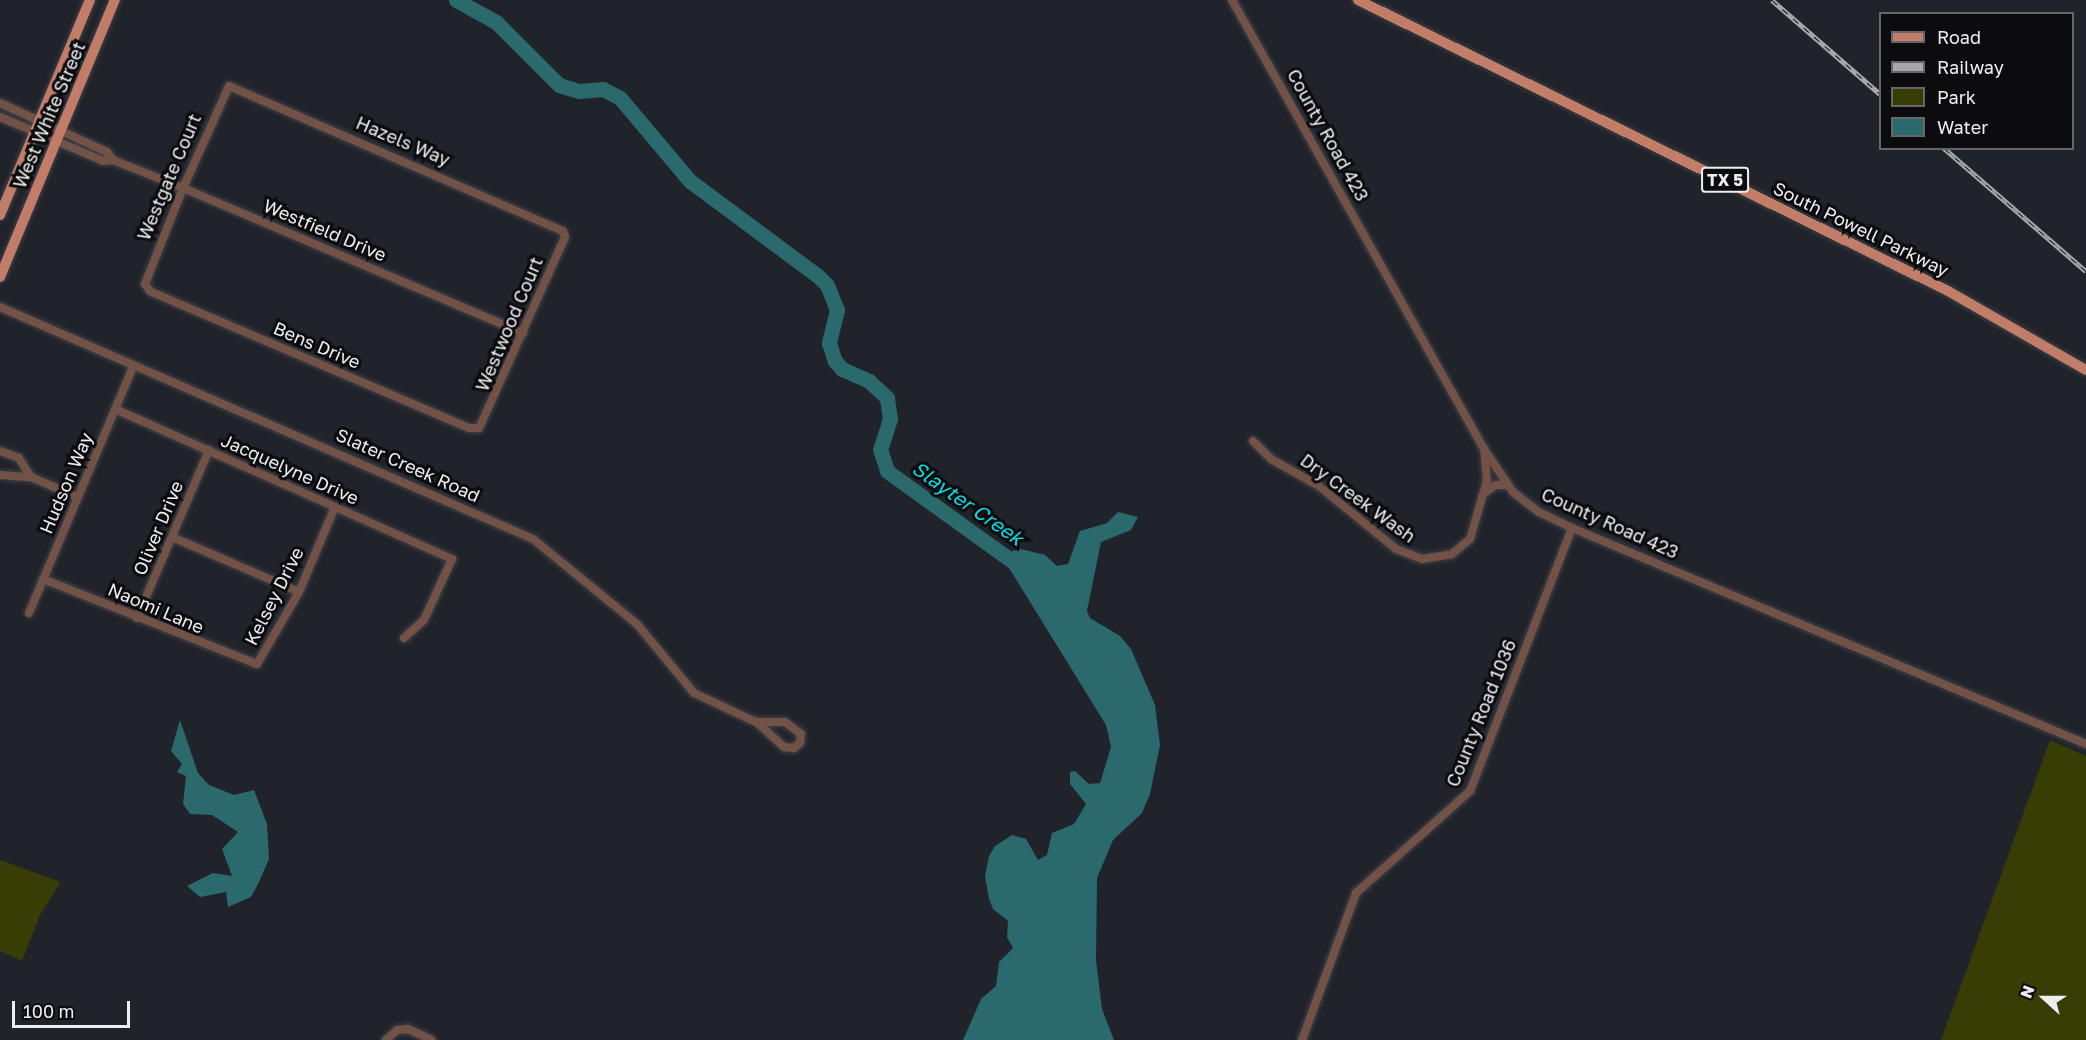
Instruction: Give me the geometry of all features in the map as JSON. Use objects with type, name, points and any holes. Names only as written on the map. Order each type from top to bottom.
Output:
[{"type":"main road","name":"West White Street","points":[[0,215],[90,0]]},
{"type":"main road","name":"West White Street","points":[[0,277],[115,0]]},
{"type":"main road","name":"South Powell Parkway","points":[[1358,0],[1948,291],[2086,370]]},
{"type":"street","name":"County Road 423","points":[[1232,0],[1484,449],[1507,485],[1529,505],[1572,528],[2086,744]]},
{"type":"street","name":"Westgate Court","points":[[145,284],[183,188],[229,86]]},
{"type":"street","name":"Hazels Way","points":[[229,86],[563,231]]},
{"type":"street","points":[[0,103],[38,127]]},
{"type":"street","points":[[0,117],[38,127]]},
{"type":"street","name":"Westfield Drive","points":[[38,127],[103,161],[113,160],[183,188],[523,333]]},
{"type":"street","name":"Westwood Court","points":[[479,428],[565,237],[563,231]]},
{"type":"street","name":"Bens Drive","points":[[145,284],[150,291],[469,428],[479,428]]},
{"type":"street","name":"Slater Creek Road","points":[[0,307],[534,539],[637,624],[694,693],[756,722],[784,747],[794,748],[800,743],[801,734],[785,722],[756,722]]},
{"type":"street","name":"Hudson Way","points":[[29,614],[134,365]]},
{"type":"street","name":"Jacquelyne Drive","points":[[115,409],[334,508],[370,521],[452,560],[424,620],[404,638]]},
{"type":"street","name":"Dry Creek Wash","points":[[1253,441],[1271,459],[1319,486],[1395,549],[1416,558],[1452,554],[1466,544],[1477,526],[1488,476],[1484,449]]},
{"type":"street","name":"Oliver Drive","points":[[137,618],[210,450]]},
{"type":"street","points":[[0,451],[19,458],[31,477]]},
{"type":"street","points":[[0,475],[31,477],[77,497]]},
{"type":"street","points":[[1484,493],[1496,485],[1507,485]]},
{"type":"street","name":"Kelsey Drive","points":[[257,664],[299,592],[334,508]]},
{"type":"street","name":"County Road 1036","points":[[1302,1040],[1356,893],[1470,791],[1572,528]]},
{"type":"street","points":[[172,537],[299,592]]},
{"type":"street","name":"Naomi Lane","points":[[43,579],[257,664]]},
{"type":"street","points":[[386,1040],[397,1030],[408,1029],[432,1040]]},
{"type":"green space","points":[[2050,740],[2086,756],[2086,1040],[1941,1040]]},
{"type":"green space","points":[[0,860],[61,882],[40,915],[22,961],[0,951]]},
{"type":"water","points":[[1118,512],[1138,517],[1131,530],[1101,542],[1087,611],[1090,618],[1120,636],[1131,649],[1155,705],[1160,745],[1150,794],[1142,813],[1113,840],[1097,878],[1096,960],[1102,1009],[1114,1040],[963,1040],[981,999],[996,986],[999,962],[1013,948],[1007,937],[1008,921],[993,909],[989,899],[985,876],[989,856],[995,846],[1012,835],[1026,839],[1038,860],[1047,855],[1052,833],[1074,824],[1086,804],[1070,784],[1070,772],[1075,771],[1089,784],[1100,783],[1111,747],[1106,725],[1006,563],[1012,551],[1021,549],[1045,555],[1057,566],[1068,564],[1080,531],[1107,523]]},
{"type":"water","points":[[180,720],[198,773],[209,785],[234,795],[254,790],[267,824],[269,859],[258,884],[251,897],[228,907],[226,892],[200,897],[187,886],[213,873],[232,876],[222,849],[238,832],[212,815],[190,814],[183,804],[186,776],[177,772],[182,764],[171,751]]},
{"type":"waterway","name":"Slayter Creek","points":[[456,0],[496,22],[559,85],[579,91],[603,89],[620,98],[690,181],[827,285],[837,310],[829,343],[835,361],[842,369],[869,381],[887,398],[890,419],[880,449],[887,471],[1023,569]]},
{"type":"railway","points":[[1772,0],[1879,93]]},
{"type":"railway","points":[[1946,150],[2086,271]]}]
